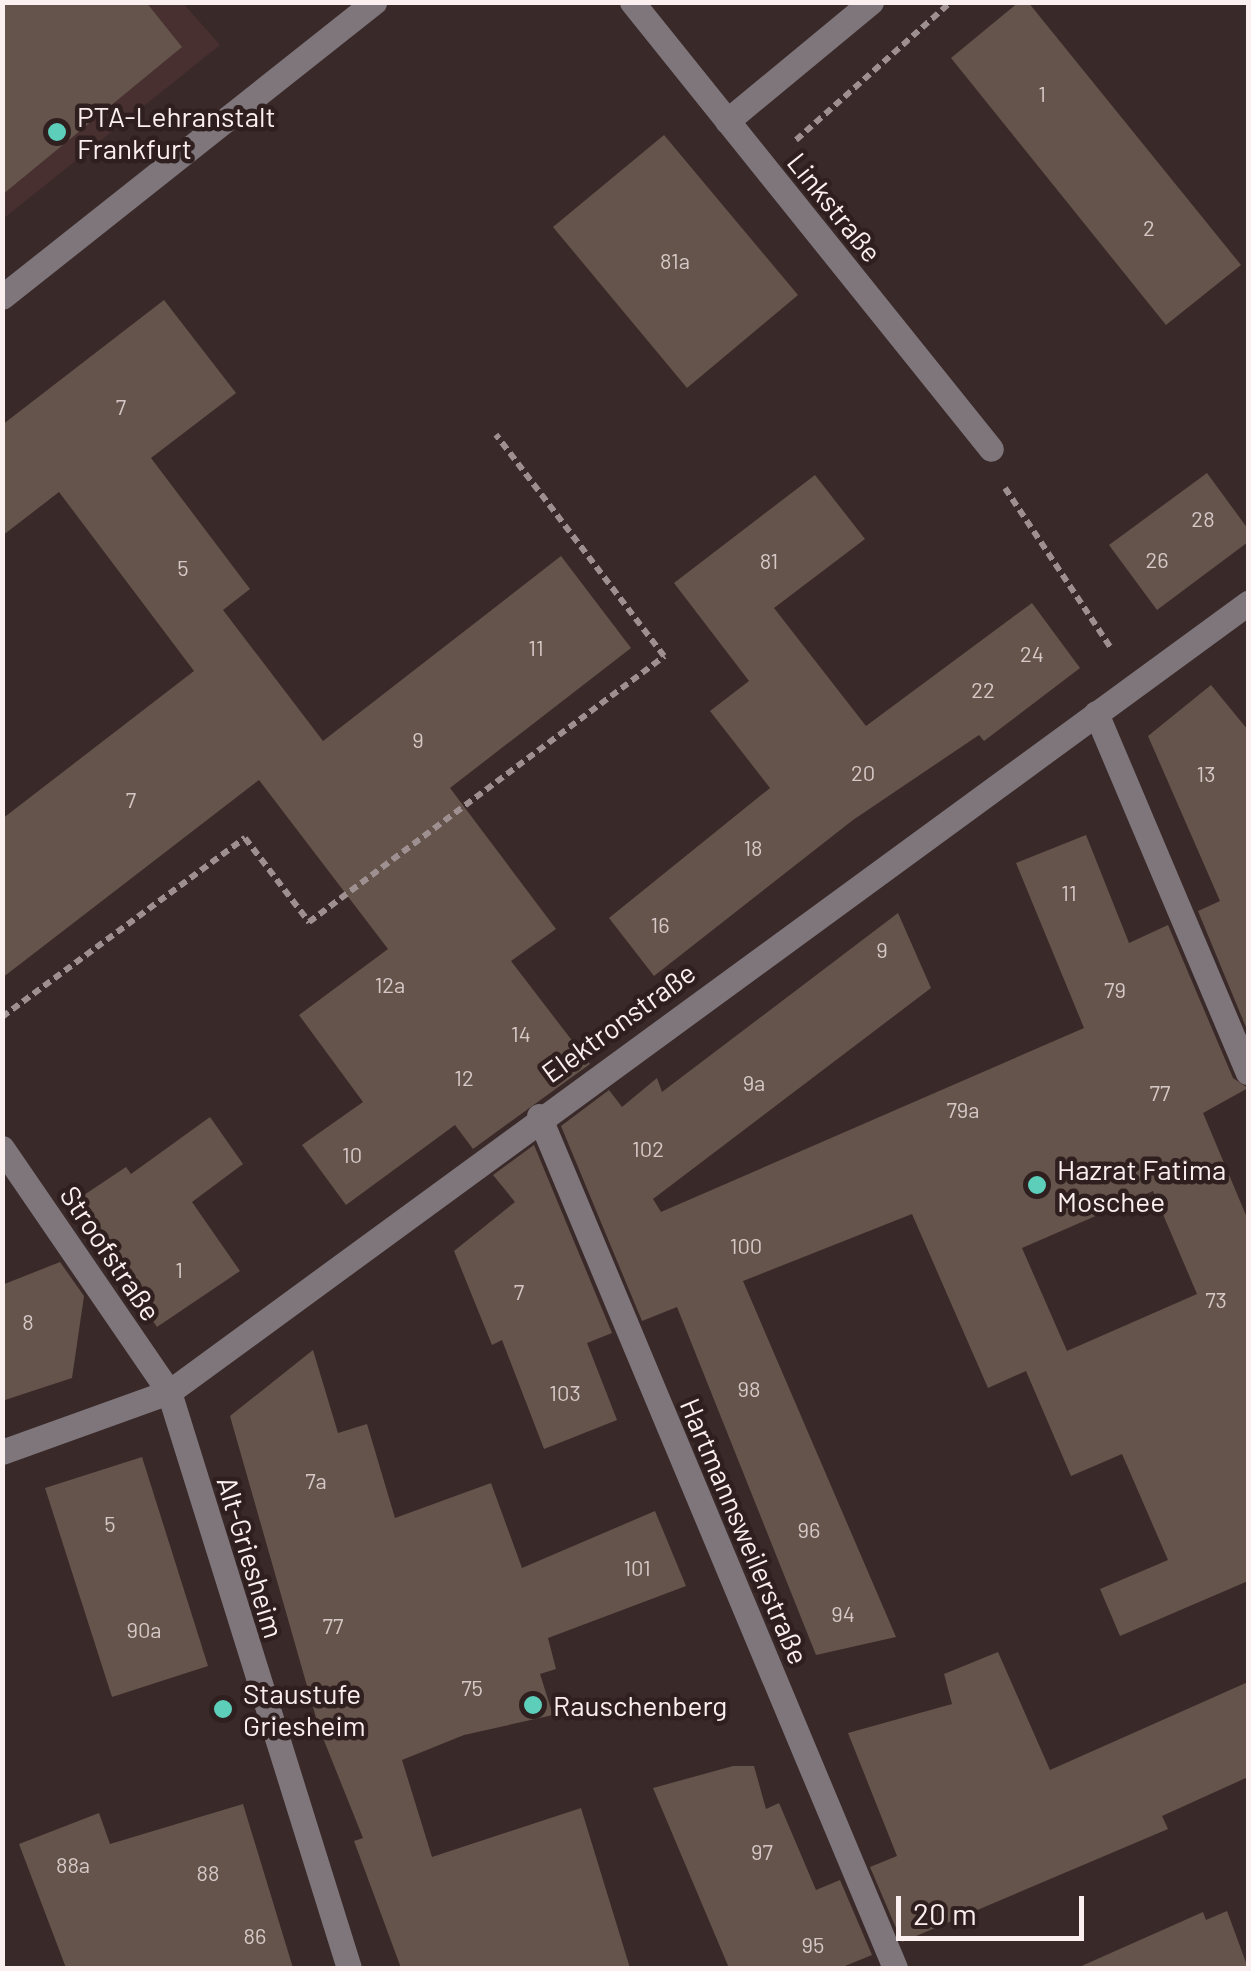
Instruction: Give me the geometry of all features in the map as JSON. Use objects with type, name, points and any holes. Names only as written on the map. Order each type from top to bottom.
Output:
[{"type":"street","points":[[2,297],[374,2]]},
{"type":"street","name":"Linkstraße","points":[[632,2],[991,449]]},
{"type":"street","points":[[727,121],[871,2]]},
{"type":"street","name":"Elektronstraße","points":[[2,1452],[169,1392],[539,1116],[1248,603]]},
{"type":"street","points":[[1096,713],[1248,1072]]},
{"type":"street","name":"Hartmannsweilerstraße","points":[[539,1116],[895,1968]]},
{"type":"street","name":"Stroofstraße","points":[[2,1148],[169,1392]]},
{"type":"street","name":"Alt-Griesheim","points":[[169,1392],[349,1968]]},
{"type":"path","points":[[765,167],[951,2]]},
{"type":"path","points":[[2,1018],[245,838],[309,922],[664,656],[496,435]]},
{"type":"path","points":[[991,449],[1010,503],[1136,683]]},
{"type":"shaded area","name":"PTA-Lehranstalt Frankfurt","points":[[3,3],[183,3],[220,45],[3,219]]},
{"type":"building","name":"PTA-Lehranstalt Frankfurt","points":[[2,2],[146,2],[182,47],[2,195]]},
{"type":"building","points":[[1019,2],[1028,2],[1241,265],[1166,325],[951,58]]},
{"type":"building","points":[[664,135],[798,295],[687,388],[553,227]]},
{"type":"building","points":[[164,300],[236,393],[151,458],[250,589],[223,610],[323,741],[561,556],[631,648],[450,788],[556,929],[511,961],[590,1064],[473,1149],[455,1125],[346,1205],[302,1145],[363,1102],[299,1015],[388,949],[259,780],[2,978],[2,819],[194,671],[59,492],[2,536],[2,425]]},
{"type":"building","points":[[1207,473],[1248,529],[1248,542],[1157,610],[1109,545]]},
{"type":"building","points":[[815,475],[865,539],[774,608],[866,726],[1032,603],[1080,668],[984,741],[979,735],[853,820],[654,976],[609,918],[770,788],[710,711],[749,681],[674,583]]},
{"type":"building","points":[[1211,685],[1248,730],[1248,1032],[1198,911],[1220,901],[1148,736]]},
{"type":"building","points":[[1086,835],[1129,943],[1168,925],[1233,1078],[1248,1088],[1203,1113],[1248,1220],[1248,1581],[1120,1636],[1100,1589],[1168,1560],[1122,1454],[1071,1476],[1026,1371],[988,1388],[912,1214],[743,1281],[896,1637],[816,1655],[677,1307],[642,1321],[561,1126],[609,1090],[622,1107],[657,1078],[662,1092],[898,913],[931,988],[653,1199],[661,1212],[1084,1028],[1016,863]],"holes":[[[1153,1191],[1197,1294],[1067,1351],[1022,1248]]]},
{"type":"building","points":[[210,1117],[243,1164],[192,1202],[240,1271],[157,1327],[75,1201],[126,1167],[131,1174]]},
{"type":"building","points":[[534,1145],[612,1333],[587,1343],[617,1420],[544,1449],[502,1340],[492,1345],[454,1251],[515,1202],[493,1175]]},
{"type":"building","points":[[60,1262],[84,1296],[72,1378],[2,1401],[2,1285]]},
{"type":"building","points":[[313,1350],[338,1433],[367,1424],[395,1518],[491,1483],[522,1568],[655,1511],[686,1586],[548,1638],[556,1669],[540,1674],[553,1715],[464,1735],[402,1760],[432,1857],[581,1808],[630,1968],[401,1968],[354,1841],[363,1838],[319,1728],[230,1416]]},
{"type":"building","points":[[142,1457],[208,1666],[112,1697],[45,1488]]},
{"type":"building","points":[[998,1652],[1050,1770],[1248,1682],[1248,1777],[1162,1816],[1168,1829],[902,1942],[870,1867],[897,1856],[848,1733],[952,1704],[944,1674]]},
{"type":"building","points":[[733,1766],[754,1766],[766,1809],[779,1803],[816,1890],[840,1880],[872,1955],[840,1968],[729,1968],[653,1788]]},
{"type":"building","points":[[243,1804],[293,1968],[66,1968],[19,1844],[99,1813],[110,1844]]},
{"type":"building","points":[[1227,1911],[1248,1968],[1077,1968],[1203,1912],[1206,1920]]},
{"type":"place","name":"PTA-Lehranstalt Frankfurt","points":[[57,132]]},
{"type":"place","name":"Hazrat Fatima Moschee","points":[[1037,1185]]},
{"type":"place","name":"Rauschenberg","points":[[533,1705]]},
{"type":"place","name":"Staustufe Griesheim","points":[[223,1709]]}]
